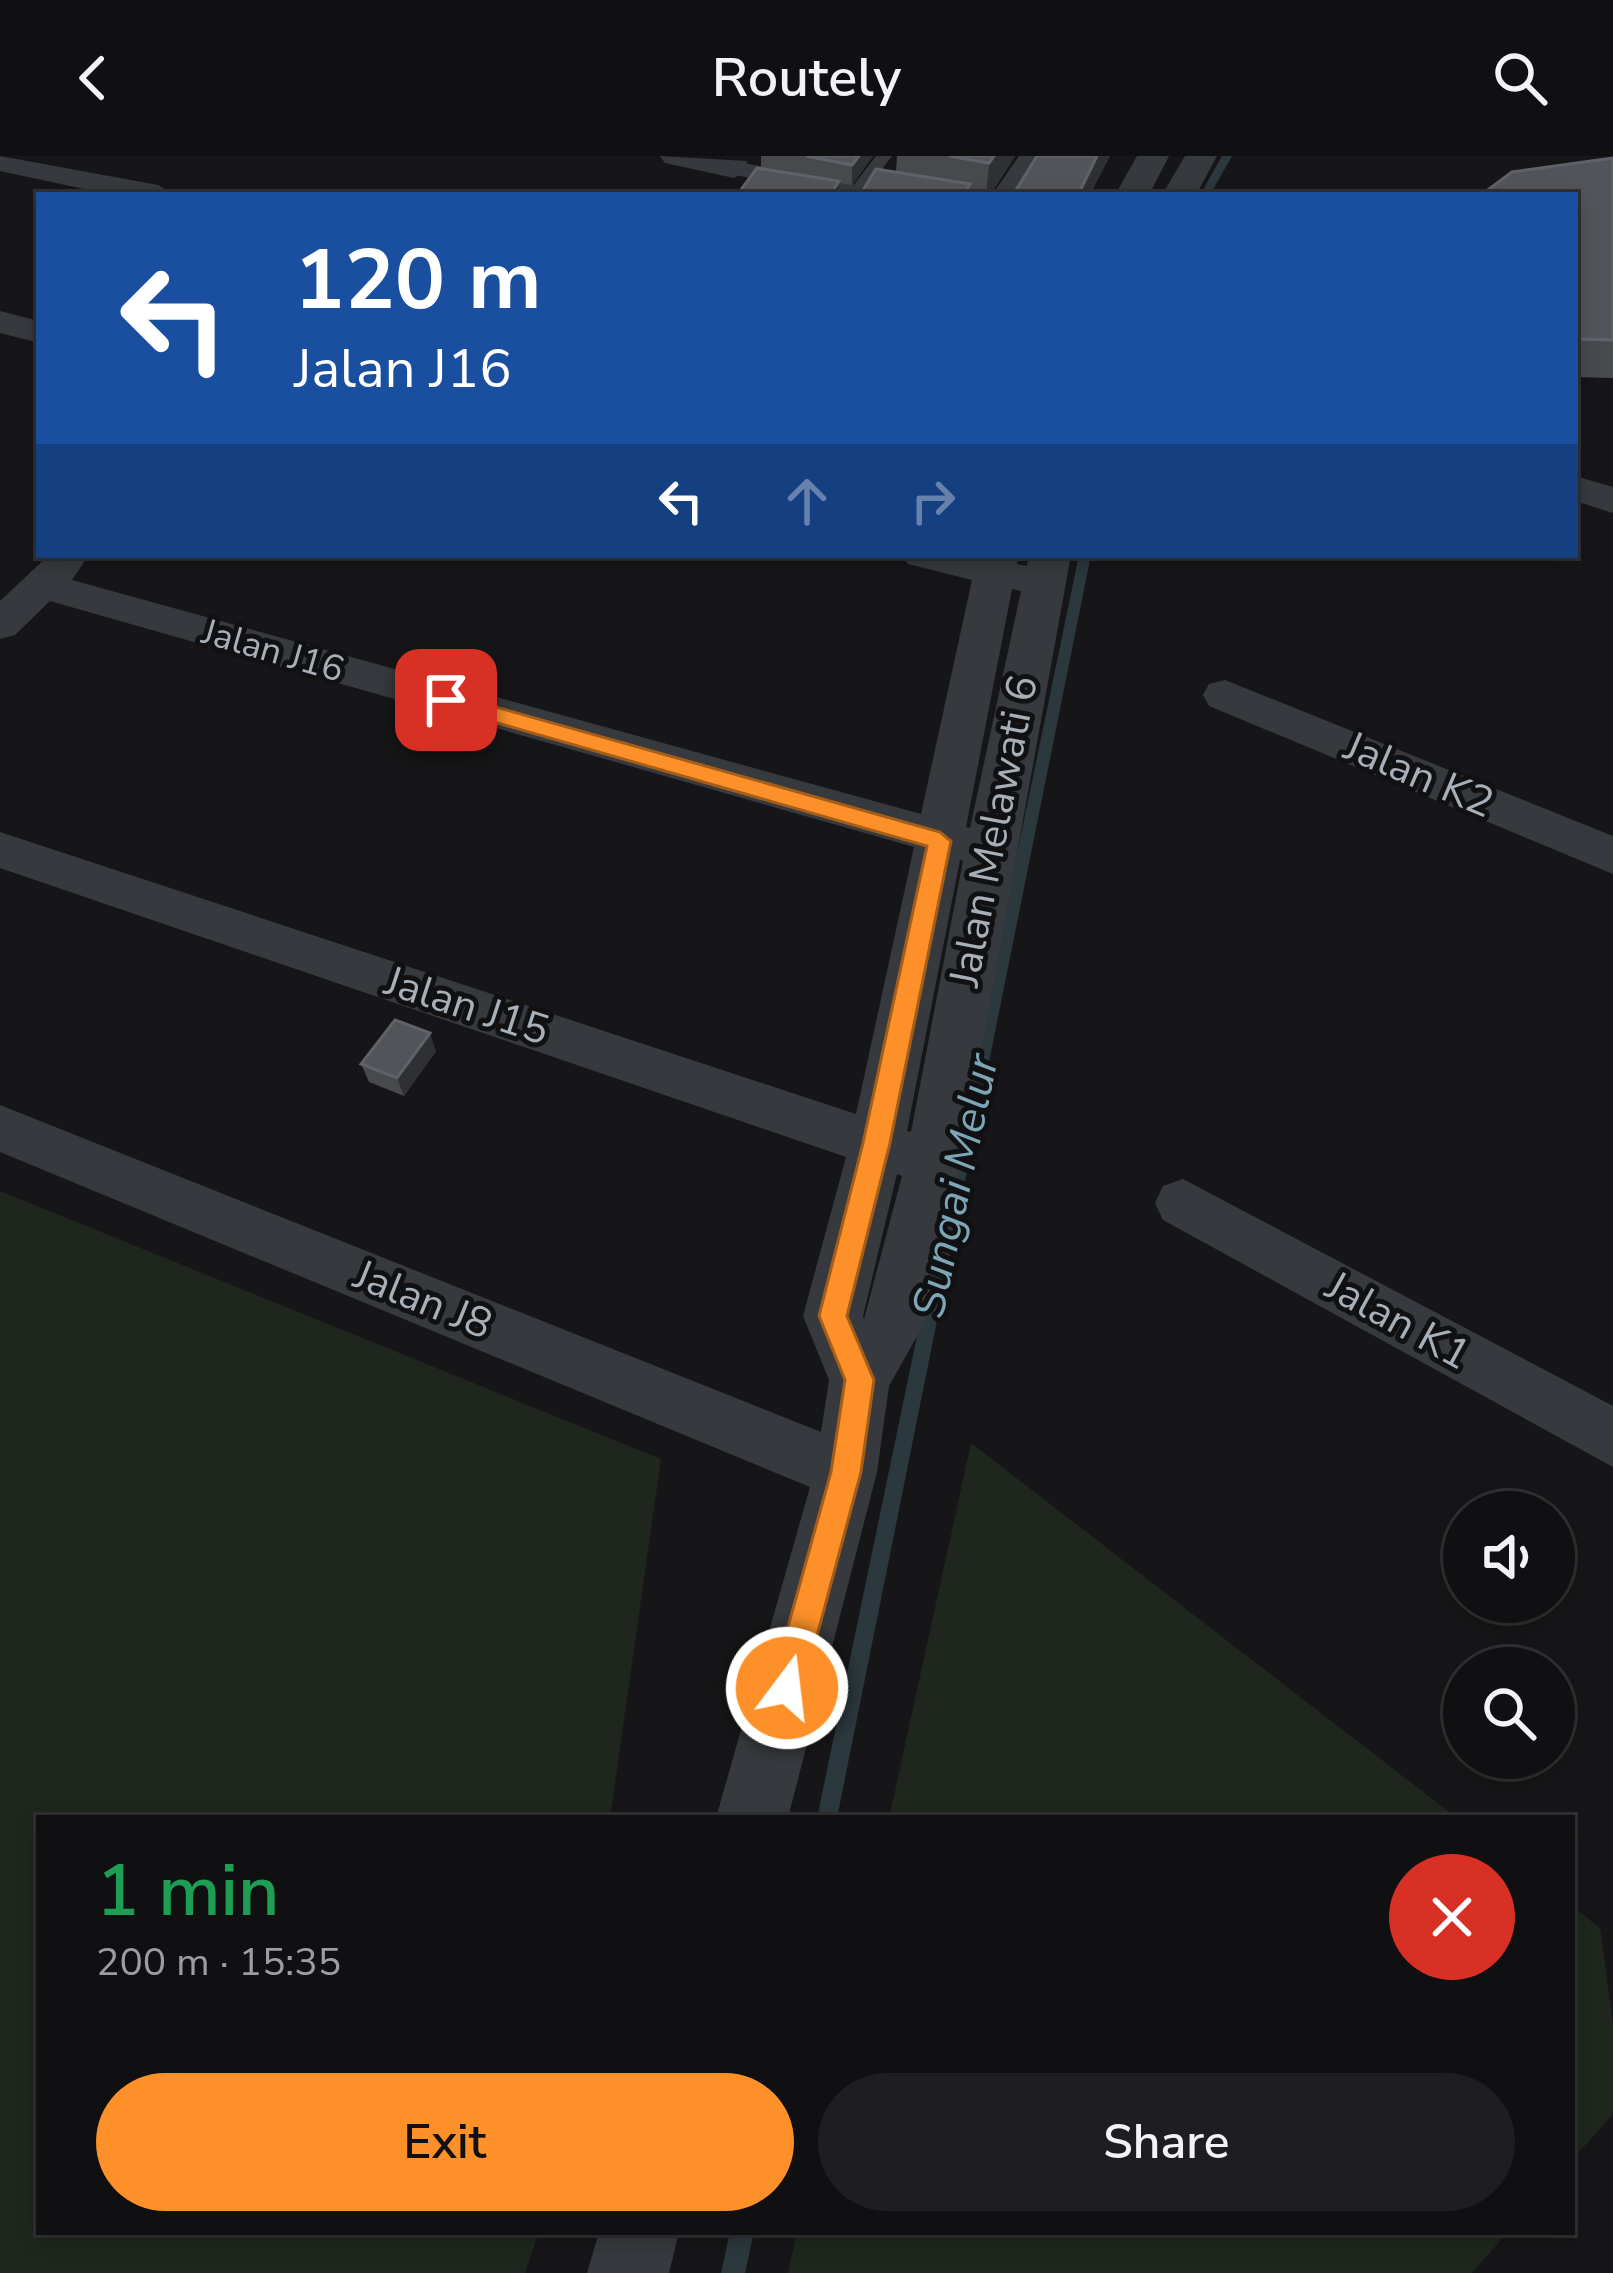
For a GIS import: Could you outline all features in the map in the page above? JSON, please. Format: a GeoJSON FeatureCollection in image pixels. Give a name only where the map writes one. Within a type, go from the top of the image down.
{"type":"FeatureCollection","features":[{"type":"Feature","properties":{"kind":"street"},"geometry":{"type":"LineString","coordinates":[[676,156],[739,162],[852,192]]}},
{"type":"Feature","properties":{"kind":"street"},"geometry":{"type":"LineString","coordinates":[[1011,192],[1035,156]]}},
{"type":"Feature","properties":{"kind":"street"},"geometry":{"type":"LineString","coordinates":[[1134,192],[1154,156]]}},
{"type":"Feature","properties":{"kind":"street"},"geometry":{"type":"LineString","coordinates":[[1181,192],[1201,156]]}},
{"type":"Feature","properties":{"kind":"street"},"geometry":{"type":"LineString","coordinates":[[0,160],[144,192]]}},
{"type":"Feature","properties":{"kind":"street"},"geometry":{"type":"LineString","coordinates":[[716,192],[739,162]]}},
{"type":"Feature","properties":{"kind":"street"},"geometry":{"type":"LineString","coordinates":[[1578,489],[1613,501]]}},
{"type":"Feature","properties":{"kind":"street"},"geometry":{"type":"LineString","coordinates":[[950,558],[1021,566]]}},
{"type":"Feature","properties":{"kind":"street","name":"Jalan Melawati 6"},"geometry":{"type":"LineString","coordinates":[[859,1380],[833,1316],[877,1143],[964,846],[1021,566]]}},
{"type":"Feature","properties":{"kind":"street"},"geometry":{"type":"LineString","coordinates":[[0,625],[58,570]]}},
{"type":"Feature","properties":{"kind":"street","name":"Jalan J16"},"geometry":{"type":"LineString","coordinates":[[58,570],[964,846]]}},
{"type":"Feature","properties":{"kind":"street","name":"Jalan K2"},"geometry":{"type":"LineString","coordinates":[[1226,695],[1613,856]]}},
{"type":"Feature","properties":{"kind":"street","name":"Jalan Melawati 6"},"geometry":{"type":"LineString","coordinates":[[753,1815],[846,1472],[859,1380],[895,1322],[933,1163],[964,846]]}},
{"type":"Feature","properties":{"kind":"street","name":"Jalan J15"},"geometry":{"type":"LineString","coordinates":[[0,850],[933,1163]]}},
{"type":"Feature","properties":{"kind":"street","name":"Jalan J8"},"geometry":{"type":"LineString","coordinates":[[0,1128],[846,1472]]}},
{"type":"Feature","properties":{"kind":"street","name":"Jalan K1"},"geometry":{"type":"LineString","coordinates":[[1183,1203],[1613,1438]]}},
{"type":"Feature","properties":{"kind":"street"},"geometry":{"type":"LineString","coordinates":[[628,2273],[638,2235]]}},
{"type":"Feature","properties":{"kind":"lane"},"geometry":{"type":"LineString","coordinates":[[861,192],[884,156]]}},
{"type":"Feature","properties":{"kind":"shaded area"},"geometry":{"type":"Polygon","coordinates":[[[0,1191],[661,1459],[610,1815],[36,1815],[36,2235],[538,2235],[525,2273],[0,2273],[0,1191]]]}},
{"type":"Feature","properties":{"kind":"shaded area"},"geometry":{"type":"Polygon","coordinates":[[[971,1443],[1453,1815],[890,1815],[971,1443]]]}},
{"type":"Feature","properties":{"kind":"shaded area"},"geometry":{"type":"Polygon","coordinates":[[[1575,1908],[1600,1928],[1613,2023],[1613,2114],[1575,2157],[1575,1908]]]}},
{"type":"Feature","properties":{"kind":"shaded area"},"geometry":{"type":"Polygon","coordinates":[[[796,2235],[1505,2235],[1472,2273],[788,2273],[796,2235]]]}},
{"type":"Feature","properties":{"kind":"building"},"geometry":{"type":"Polygon","coordinates":[[[806,156],[859,156],[852,165],[806,156]]]}},
{"type":"Feature","properties":{"kind":"building"},"geometry":{"type":"Polygon","coordinates":[[[949,156],[994,156],[989,163],[949,156]]]}},
{"type":"Feature","properties":{"kind":"building"},"geometry":{"type":"Polygon","coordinates":[[[1037,156],[1097,156],[1079,192],[1015,192],[1037,156]]]}},
{"type":"Feature","properties":{"kind":"building"},"geometry":{"type":"Polygon","coordinates":[[[1613,158],[1613,340],[1578,339],[1578,192],[1485,192],[1512,172],[1613,158]]]}},
{"type":"Feature","properties":{"kind":"building"},"geometry":{"type":"Polygon","coordinates":[[[757,168],[839,181],[832,192],[739,192],[757,168]]]}},
{"type":"Feature","properties":{"kind":"building"},"geometry":{"type":"Polygon","coordinates":[[[876,169],[970,184],[966,192],[862,192],[876,169]]]}},
{"type":"Feature","properties":{"kind":"building"},"geometry":{"type":"Polygon","coordinates":[[[395,1020],[430,1033],[397,1078],[361,1064],[395,1020]]]}},
{"type":"Feature","properties":{"kind":"waterway","name":"Sungai Melur"},"geometry":{"type":"LineString","coordinates":[[1207,192],[1227,156]]}},
{"type":"Feature","properties":{"kind":"waterway","name":"Sungai Melur"},"geometry":{"type":"LineString","coordinates":[[828,1815],[1084,558]]}},
{"type":"Feature","properties":{"kind":"waterway","name":"Sungai Melur"},"geometry":{"type":"LineString","coordinates":[[733,2273],[741,2235]]}},
{"type":"Feature","properties":{"kind":"route"},"geometry":{"type":"LineString","coordinates":[[446,700],[940,841],[877,1143],[833,1316],[859,1380],[846,1472],[787,1688]]}}]}
